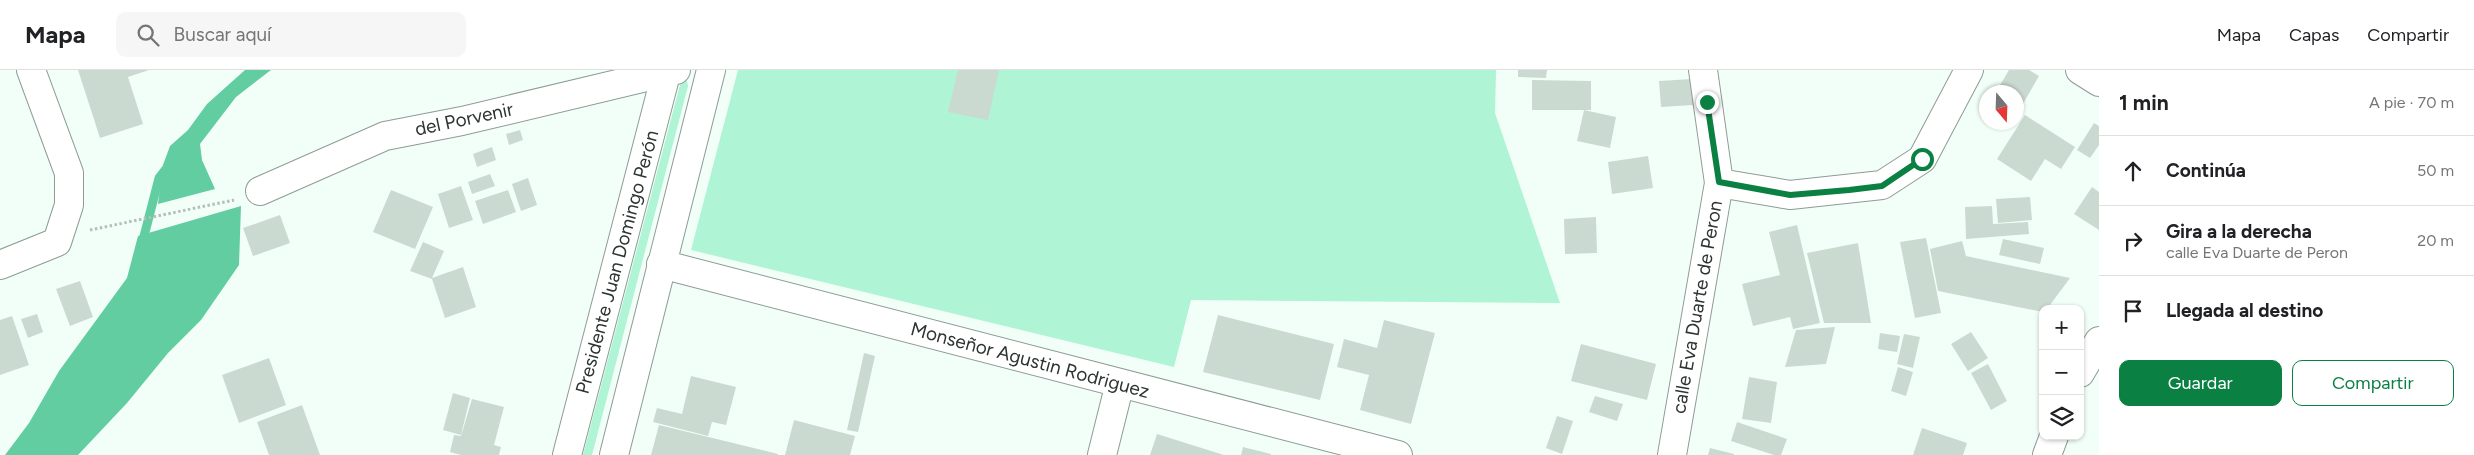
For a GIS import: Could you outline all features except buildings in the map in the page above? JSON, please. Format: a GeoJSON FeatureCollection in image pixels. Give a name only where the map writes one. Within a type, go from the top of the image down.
{"type":"FeatureCollection","features":[{"type":"Feature","properties":{"kind":"street"},"geometry":{"type":"LineString","coordinates":[[0,265],[57,242],[69,205],[69,173],[31,70]]}},
{"type":"Feature","properties":{"kind":"street"},"geometry":{"type":"LineString","coordinates":[[614,455],[711,70]]}},
{"type":"Feature","properties":{"kind":"street","name":"calle Eva Duarte de Peron"},"geometry":{"type":"LineString","coordinates":[[1672,455],[1719,182],[1703,70]]}},
{"type":"Feature","properties":{"kind":"street"},"geometry":{"type":"LineString","coordinates":[[1719,182],[1790,195],[1882,186],[1922,159],[1970,70]]}},
{"type":"Feature","properties":{"kind":"street"},"geometry":{"type":"LineString","coordinates":[[2080,70],[2099,82]]}},
{"type":"Feature","properties":{"kind":"street","name":"del Porvenir"},"geometry":{"type":"LineString","coordinates":[[260,191],[385,136],[462,121],[670,71]]}},
{"type":"Feature","properties":{"kind":"street","name":"Presidente Juan Domingo Perón"},"geometry":{"type":"LineString","coordinates":[[567,455],[670,71]]}},
{"type":"Feature","properties":{"kind":"street","name":"Monseñor Agustin Rodriguez"},"geometry":{"type":"LineString","coordinates":[[661,264],[1398,455]]}},
{"type":"Feature","properties":{"kind":"street"},"geometry":{"type":"LineString","coordinates":[[2084,366],[2099,341]]}},
{"type":"Feature","properties":{"kind":"street"},"geometry":{"type":"LineString","coordinates":[[1102,455],[1120,383]]}},
{"type":"Feature","properties":{"kind":"street"},"geometry":{"type":"LineString","coordinates":[[2047,455],[2053,440]]}},
{"type":"Feature","properties":{"kind":"path"},"geometry":{"type":"LineString","coordinates":[[93,229],[227,202]]}},
{"type":"Feature","properties":{"kind":"shaded area"},"geometry":{"type":"Polygon","coordinates":[[[245,70],[271,70],[236,97],[200,144],[202,160],[215,189],[158,204],[163,165],[170,146],[188,130],[207,104],[245,70]]]}},
{"type":"Feature","properties":{"kind":"shaded area"},"geometry":{"type":"Polygon","coordinates":[[[738,70],[1496,70],[1495,113],[1560,303],[1191,300],[1174,367],[691,250],[738,70]]]}},
{"type":"Feature","properties":{"kind":"shaded area"},"geometry":{"type":"Polygon","coordinates":[[[681,81],[687,81],[688,86],[592,455],[583,455],[681,81]]]}},
{"type":"Feature","properties":{"kind":"shaded area"},"geometry":{"type":"Polygon","coordinates":[[[241,206],[239,265],[201,320],[168,353],[127,403],[78,455],[5,455],[29,423],[59,371],[127,278],[138,236],[241,206]]]}},
{"type":"Feature","properties":{"kind":"waterway"},"geometry":{"type":"LineString","coordinates":[[142,244],[159,178],[169,165]]}},
{"type":"Feature","properties":{"kind":"route"},"geometry":{"type":"LineString","coordinates":[[1707,102],[1719,182],[1790,195],[1849,190],[1882,186],[1922,159]]}}]}
